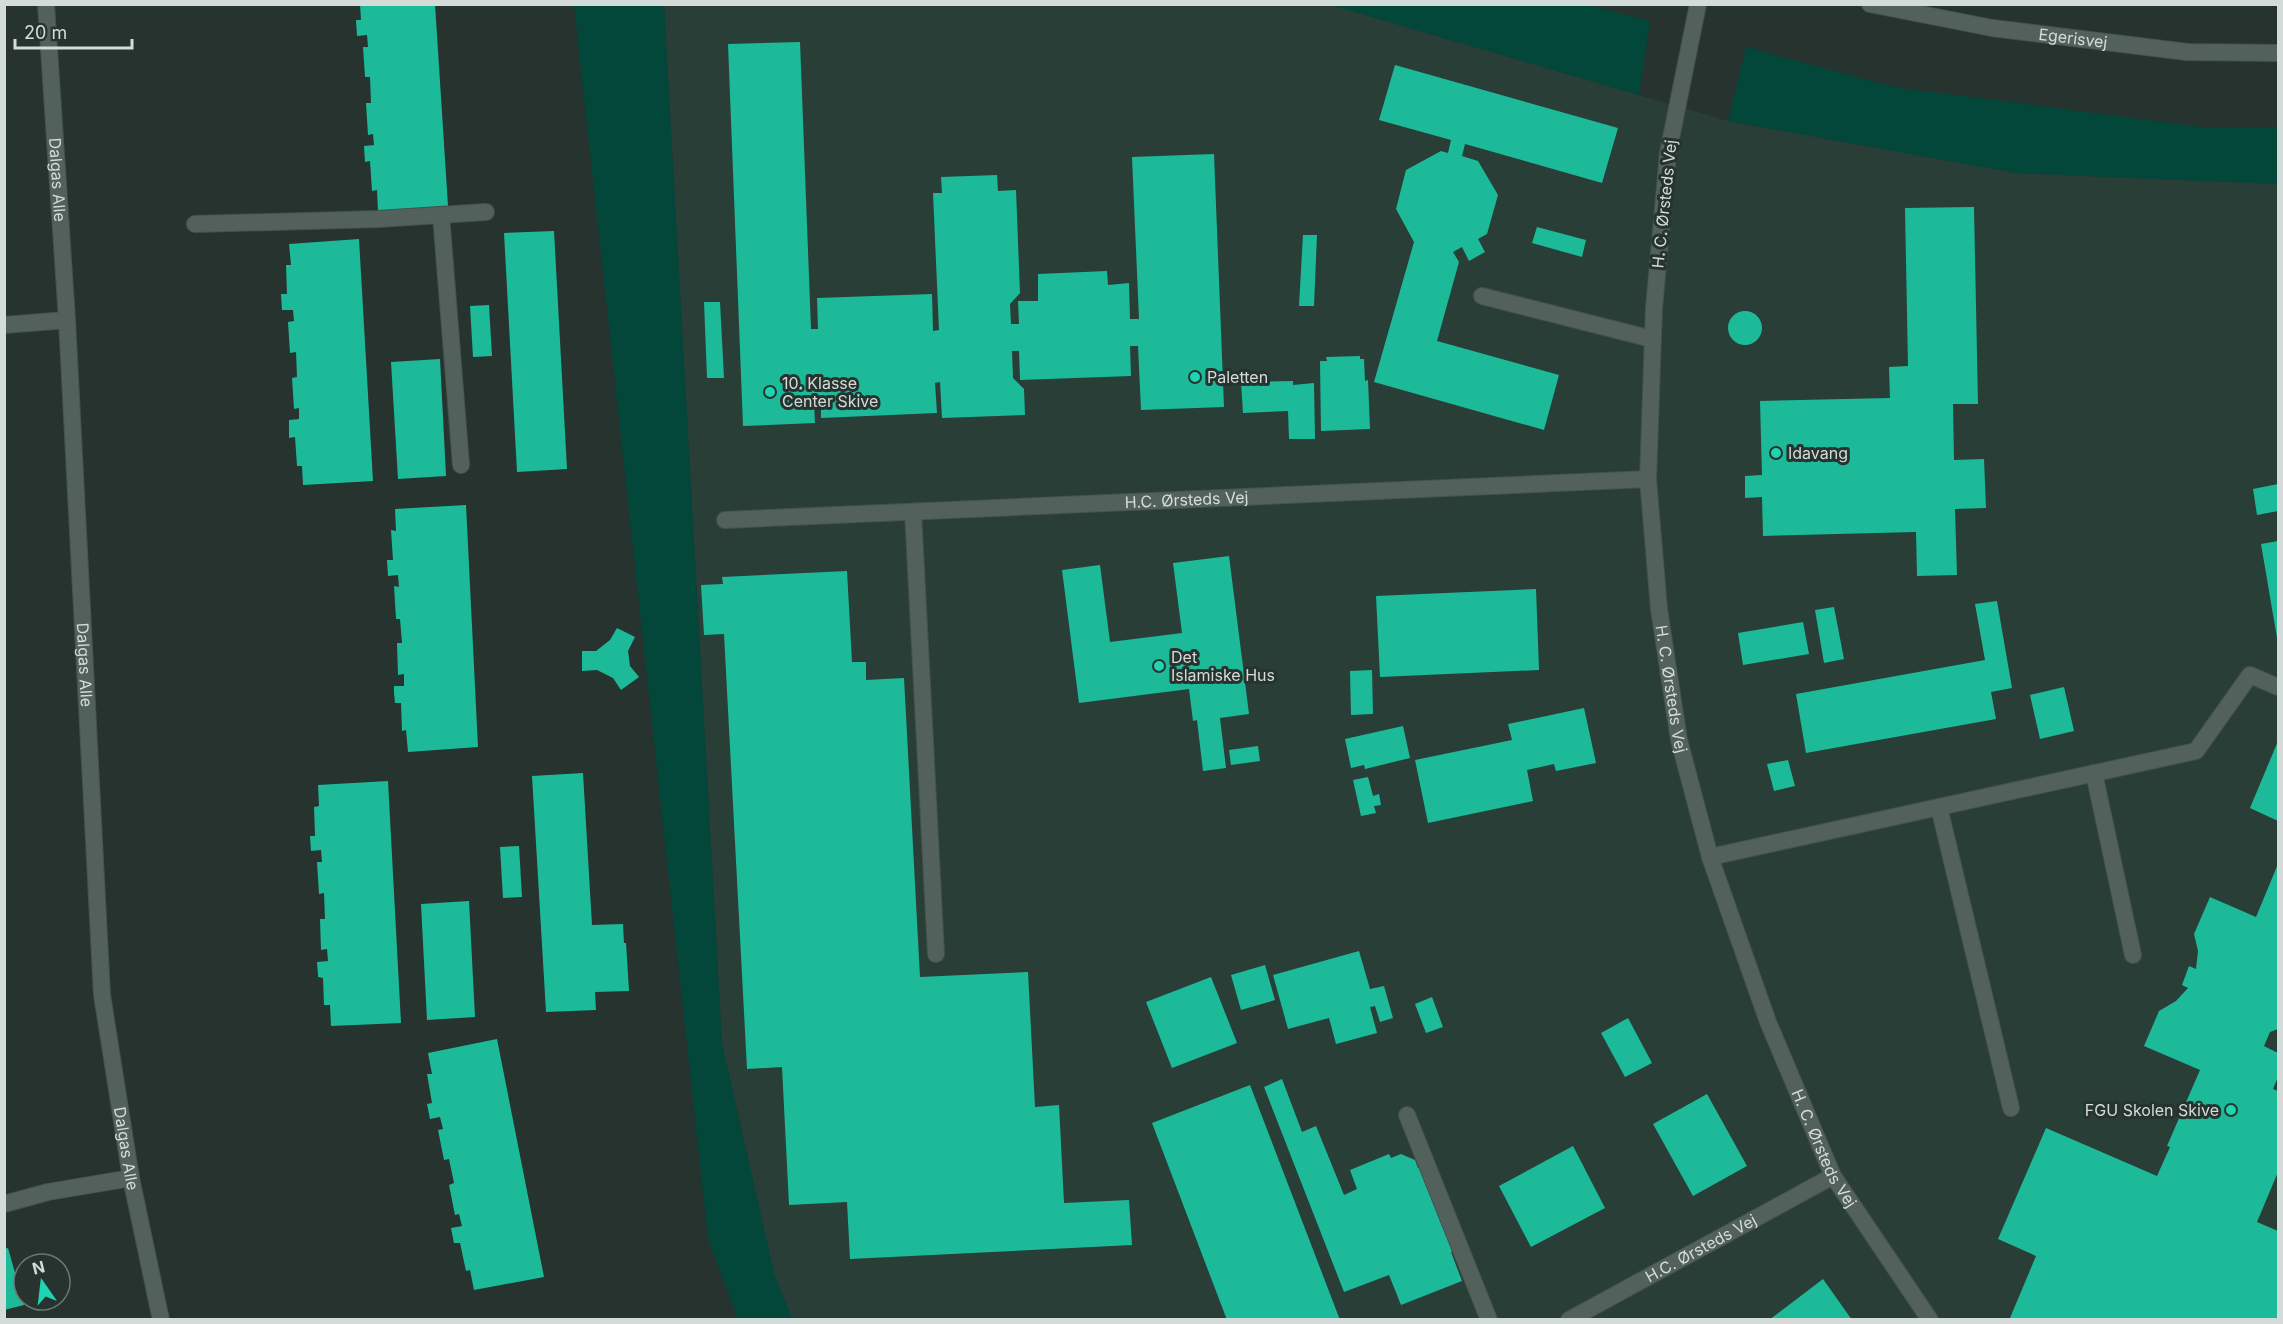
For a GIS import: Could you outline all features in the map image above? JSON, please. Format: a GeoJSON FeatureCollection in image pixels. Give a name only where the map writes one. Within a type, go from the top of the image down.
{"type":"FeatureCollection","features":[{"type":"Feature","properties":{"kind":"street","name":"Dalgas Alle"},"geometry":{"type":"LineString","coordinates":[[46,4],[67,320],[102,995],[131,1178],[161,1320]]}},
{"type":"Feature","properties":{"kind":"street","name":"H. C. Ørsteds Vej"},"geometry":{"type":"LineString","coordinates":[[1698,4],[1668,153],[1652,339],[1648,479],[1659,609],[1679,740],[1710,858],[1768,1022],[1833,1176],[1930,1320]]}},
{"type":"Feature","properties":{"kind":"street","name":"Egerisvej"},"geometry":{"type":"LineString","coordinates":[[1869,4],[1992,28],[2187,52],[2278,53]]}},
{"type":"Feature","properties":{"kind":"street"},"geometry":{"type":"LineString","coordinates":[[195,224],[378,219],[486,212]]}},
{"type":"Feature","properties":{"kind":"street"},"geometry":{"type":"LineString","coordinates":[[441,215],[461,465]]}},
{"type":"Feature","properties":{"kind":"street"},"geometry":{"type":"LineString","coordinates":[[1482,296],[1652,339]]}},
{"type":"Feature","properties":{"kind":"street"},"geometry":{"type":"LineString","coordinates":[[4,326],[67,320]]}},
{"type":"Feature","properties":{"kind":"street","name":"H.C. Ørsteds Vej"},"geometry":{"type":"LineString","coordinates":[[725,520],[1648,479]]}},
{"type":"Feature","properties":{"kind":"street"},"geometry":{"type":"LineString","coordinates":[[913,512],[936,954]]}},
{"type":"Feature","properties":{"kind":"street"},"geometry":{"type":"LineString","coordinates":[[1710,858],[2196,750],[2250,675],[2278,687]]}},
{"type":"Feature","properties":{"kind":"street"},"geometry":{"type":"LineString","coordinates":[[2094,773],[2133,955]]}},
{"type":"Feature","properties":{"kind":"street"},"geometry":{"type":"LineString","coordinates":[[1940,807],[2011,1108]]}},
{"type":"Feature","properties":{"kind":"street"},"geometry":{"type":"LineString","coordinates":[[1407,1115],[1489,1320]]}},
{"type":"Feature","properties":{"kind":"street","name":"H.C. Ørsteds Vej"},"geometry":{"type":"LineString","coordinates":[[1569,1320],[1833,1176]]}},
{"type":"Feature","properties":{"kind":"street"},"geometry":{"type":"LineString","coordinates":[[4,1204],[48,1192],[131,1178]]}},
{"type":"Feature","properties":{"kind":"shaded area"},"geometry":{"type":"Polygon","coordinates":[[[664,5],[1331,5],[1728,121],[2016,173],[2278,184],[2278,1319],[792,1319],[774,1274],[722,1044],[664,5]]]}},
{"type":"Feature","properties":{"kind":"green space"},"geometry":{"type":"Polygon","coordinates":[[[574,5],[664,5],[722,1044],[774,1273],[792,1319],[738,1319],[708,1239],[574,5]]]}},
{"type":"Feature","properties":{"kind":"green space"},"geometry":{"type":"Polygon","coordinates":[[[1331,5],[1588,5],[1650,21],[1639,95],[1331,5]]]}},
{"type":"Feature","properties":{"kind":"green space"},"geometry":{"type":"Polygon","coordinates":[[[1746,47],[1894,87],[2209,128],[2278,127],[2278,184],[2016,173],[1728,121],[1746,47]]]}},
{"type":"Feature","properties":{"kind":"building"},"geometry":{"type":"Polygon","coordinates":[[[360,4],[435,4],[448,206],[378,211],[377,190],[372,191],[370,161],[365,162],[364,146],[374,145],[373,134],[368,135],[366,103],[371,103],[370,77],[365,77],[363,47],[368,47],[367,35],[357,36],[356,20],[361,20],[360,4]]]}},
{"type":"Feature","properties":{"kind":"building"},"geometry":{"type":"Polygon","coordinates":[[[800,42],[811,329],[818,329],[817,298],[932,294],[933,331],[939,330],[933,193],[942,193],[941,177],[997,175],[998,191],[1016,190],[1020,293],[1010,304],[1011,324],[1019,324],[1018,301],[1038,301],[1038,274],[1107,271],[1108,285],[1129,283],[1130,319],[1139,319],[1132,157],[1214,154],[1224,407],[1141,410],[1138,346],[1130,346],[1131,376],[1020,380],[1019,351],[1012,351],[1013,378],[1024,389],[1025,415],[942,418],[940,382],[935,383],[937,413],[821,418],[821,403],[814,404],[815,423],[743,426],[728,44],[800,42]]]}},
{"type":"Feature","properties":{"kind":"building"},"geometry":{"type":"Polygon","coordinates":[[[1395,65],[1618,128],[1602,183],[1465,144],[1462,156],[1478,161],[1498,195],[1487,234],[1478,239],[1485,252],[1469,261],[1462,247],[1453,252],[1459,262],[1437,341],[1559,375],[1544,430],[1374,382],[1414,242],[1396,209],[1406,170],[1441,151],[1448,153],[1451,140],[1379,120],[1395,65]]]}},
{"type":"Feature","properties":{"kind":"building"},"geometry":{"type":"Polygon","coordinates":[[[1974,207],[1978,404],[1953,404],[1954,460],[1984,459],[1986,508],[1955,509],[1957,575],[1917,576],[1916,532],[1763,536],[1762,497],[1745,498],[1745,476],[1762,475],[1760,401],[1890,398],[1889,367],[1908,366],[1905,208],[1974,207]]]}},
{"type":"Feature","properties":{"kind":"building"},"geometry":{"type":"Polygon","coordinates":[[[1537,227],[1586,240],[1582,257],[1532,243],[1537,227]]]}},
{"type":"Feature","properties":{"kind":"building"},"geometry":{"type":"Polygon","coordinates":[[[554,231],[567,469],[517,472],[504,233],[554,231]]]}},
{"type":"Feature","properties":{"kind":"building"},"geometry":{"type":"Polygon","coordinates":[[[1303,235],[1317,235],[1314,306],[1299,306],[1303,235]]]}},
{"type":"Feature","properties":{"kind":"building"},"geometry":{"type":"Polygon","coordinates":[[[359,239],[373,481],[303,485],[302,466],[297,466],[295,437],[289,438],[289,420],[299,419],[299,408],[294,409],[292,378],[297,377],[296,352],[290,353],[288,322],[294,321],[293,310],[282,310],[281,294],[287,294],[286,265],[291,265],[289,244],[359,239]]]}},
{"type":"Feature","properties":{"kind":"building"},"geometry":{"type":"Polygon","coordinates":[[[704,302],[720,302],[724,378],[707,378],[704,302]]]}},
{"type":"Feature","properties":{"kind":"building"},"geometry":{"type":"Polygon","coordinates":[[[489,305],[492,356],[473,357],[470,306],[489,305]]]}},
{"type":"Feature","properties":{"kind":"building"},"geometry":{"type":"Polygon","coordinates":[[[1745,311],[1757,316],[1762,328],[1757,340],[1745,345],[1733,340],[1728,328],[1733,316],[1745,311]]]}},
{"type":"Feature","properties":{"kind":"building"},"geometry":{"type":"Polygon","coordinates":[[[1360,356],[1360,359],[1364,359],[1365,381],[1368,380],[1370,429],[1321,431],[1320,361],[1327,361],[1326,357],[1360,356]]]}},
{"type":"Feature","properties":{"kind":"building"},"geometry":{"type":"Polygon","coordinates":[[[440,359],[446,476],[398,479],[391,362],[440,359]]]}},
{"type":"Feature","properties":{"kind":"building"},"geometry":{"type":"Polygon","coordinates":[[[1293,381],[1293,385],[1314,383],[1315,439],[1289,439],[1288,411],[1243,413],[1241,382],[1293,381]]]}},
{"type":"Feature","properties":{"kind":"building"},"geometry":{"type":"Polygon","coordinates":[[[2278,484],[2278,511],[2257,515],[2253,489],[2278,484]]]}},
{"type":"Feature","properties":{"kind":"building"},"geometry":{"type":"Polygon","coordinates":[[[466,505],[478,747],[408,752],[406,730],[402,731],[401,703],[395,703],[394,693],[394,686],[404,686],[404,674],[398,675],[397,643],[402,643],[400,619],[396,619],[394,586],[399,587],[398,575],[388,576],[387,560],[393,560],[391,530],[396,531],[395,509],[466,505]]]}},
{"type":"Feature","properties":{"kind":"building"},"geometry":{"type":"Polygon","coordinates":[[[2278,541],[2278,637],[2277,638],[2261,544],[2278,541]]]}},
{"type":"Feature","properties":{"kind":"building","name":"Det Islamiske Hus"},"geometry":{"type":"Polygon","coordinates":[[[1229,556],[1249,714],[1220,718],[1226,768],[1203,771],[1197,720],[1193,721],[1189,689],[1079,703],[1062,570],[1100,565],[1110,642],[1182,633],[1173,563],[1229,556]]]}},
{"type":"Feature","properties":{"kind":"building"},"geometry":{"type":"Polygon","coordinates":[[[847,571],[852,662],[866,662],[866,680],[904,678],[920,977],[1028,972],[1035,1107],[1059,1105],[1064,1203],[1129,1200],[1132,1245],[850,1259],[847,1202],[789,1205],[782,1067],[747,1069],[724,634],[704,635],[701,585],[723,584],[722,577],[847,571]]]}},
{"type":"Feature","properties":{"kind":"building"},"geometry":{"type":"Polygon","coordinates":[[[1536,589],[1539,670],[1380,677],[1376,596],[1536,589]]]}},
{"type":"Feature","properties":{"kind":"building"},"geometry":{"type":"Polygon","coordinates":[[[1997,601],[2012,688],[1991,692],[1996,719],[1806,753],[1796,694],[1985,660],[1975,604],[1997,601]]]}},
{"type":"Feature","properties":{"kind":"building"},"geometry":{"type":"Polygon","coordinates":[[[1834,607],[1844,659],[1824,663],[1815,610],[1834,607]]]}},
{"type":"Feature","properties":{"kind":"building"},"geometry":{"type":"Polygon","coordinates":[[[1803,622],[1809,654],[1743,665],[1738,633],[1803,622]]]}},
{"type":"Feature","properties":{"kind":"building"},"geometry":{"type":"Polygon","coordinates":[[[617,628],[635,637],[628,651],[630,666],[639,677],[621,690],[613,678],[597,670],[582,671],[582,651],[596,651],[610,640],[617,628]]]}},
{"type":"Feature","properties":{"kind":"building"},"geometry":{"type":"Polygon","coordinates":[[[1372,670],[1373,714],[1351,715],[1350,671],[1372,670]]]}},
{"type":"Feature","properties":{"kind":"building"},"geometry":{"type":"Polygon","coordinates":[[[2064,687],[2074,731],[2040,739],[2030,695],[2064,687]]]}},
{"type":"Feature","properties":{"kind":"building"},"geometry":{"type":"Polygon","coordinates":[[[1584,708],[1596,763],[1556,771],[1554,764],[1527,770],[1533,801],[1428,823],[1415,760],[1512,740],[1508,724],[1584,708]]]}},
{"type":"Feature","properties":{"kind":"building"},"geometry":{"type":"Polygon","coordinates":[[[1403,726],[1410,758],[1365,769],[1364,765],[1351,768],[1345,739],[1403,726]]]}},
{"type":"Feature","properties":{"kind":"building"},"geometry":{"type":"Polygon","coordinates":[[[2278,741],[2278,821],[2250,808],[2278,741]]]}},
{"type":"Feature","properties":{"kind":"building"},"geometry":{"type":"Polygon","coordinates":[[[1258,746],[1260,761],[1231,765],[1229,750],[1258,746]]]}},
{"type":"Feature","properties":{"kind":"building"},"geometry":{"type":"Polygon","coordinates":[[[1788,760],[1795,786],[1774,791],[1767,764],[1788,760]]]}},
{"type":"Feature","properties":{"kind":"building"},"geometry":{"type":"Polygon","coordinates":[[[583,773],[592,925],[623,924],[629,991],[595,992],[596,1010],[546,1012],[532,776],[583,773]]]}},
{"type":"Feature","properties":{"kind":"building"},"geometry":{"type":"Polygon","coordinates":[[[1368,777],[1373,796],[1379,794],[1381,805],[1374,806],[1376,813],[1361,816],[1353,780],[1368,777]]]}},
{"type":"Feature","properties":{"kind":"building"},"geometry":{"type":"Polygon","coordinates":[[[388,781],[401,1023],[331,1026],[330,1005],[324,1005],[323,978],[318,977],[317,962],[328,961],[327,949],[321,950],[320,919],[325,919],[324,893],[319,894],[317,862],[322,862],[321,850],[311,851],[310,836],[315,836],[314,807],[319,806],[318,785],[388,781]]]}},
{"type":"Feature","properties":{"kind":"building"},"geometry":{"type":"Polygon","coordinates":[[[519,846],[522,897],[503,898],[500,847],[519,846]]]}},
{"type":"Feature","properties":{"kind":"building","name":"FGU Skolen Skive"},"geometry":{"type":"Polygon","coordinates":[[[2278,864],[2278,1029],[2270,1032],[2264,1046],[2278,1053],[2278,1077],[2273,1089],[2278,1091],[2278,1172],[2257,1222],[2278,1231],[2278,1320],[2013,1320],[2010,1318],[2036,1256],[1998,1239],[2046,1128],[2157,1176],[2170,1147],[2167,1146],[2200,1070],[2144,1046],[2159,1011],[2176,1001],[2188,988],[2182,985],[2189,966],[2196,969],[2198,951],[2194,934],[2210,897],[2256,917],[2278,864]]]}},
{"type":"Feature","properties":{"kind":"building"},"geometry":{"type":"Polygon","coordinates":[[[469,901],[475,1017],[427,1020],[421,904],[469,901]]]}},
{"type":"Feature","properties":{"kind":"building"},"geometry":{"type":"Polygon","coordinates":[[[1359,951],[1370,989],[1384,986],[1393,1018],[1380,1022],[1375,1006],[1370,1007],[1377,1033],[1336,1044],[1329,1018],[1288,1029],[1273,975],[1359,951]]]}},
{"type":"Feature","properties":{"kind":"building"},"geometry":{"type":"Polygon","coordinates":[[[1265,965],[1275,1000],[1241,1010],[1231,975],[1265,965]]]}},
{"type":"Feature","properties":{"kind":"building"},"geometry":{"type":"Polygon","coordinates":[[[1211,977],[1237,1043],[1172,1068],[1146,1002],[1211,977]]]}},
{"type":"Feature","properties":{"kind":"building"},"geometry":{"type":"Polygon","coordinates":[[[1432,997],[1443,1027],[1426,1033],[1415,1004],[1432,997]]]}},
{"type":"Feature","properties":{"kind":"building"},"geometry":{"type":"Polygon","coordinates":[[[1628,1018],[1652,1063],[1625,1077],[1601,1033],[1628,1018]]]}},
{"type":"Feature","properties":{"kind":"building"},"geometry":{"type":"Polygon","coordinates":[[[497,1039],[544,1277],[474,1290],[470,1270],[466,1271],[460,1243],[454,1243],[451,1228],[462,1226],[459,1214],[455,1215],[449,1185],[454,1183],[449,1159],[444,1160],[438,1130],[443,1129],[440,1117],[430,1119],[427,1104],[432,1103],[427,1074],[432,1074],[428,1053],[497,1039]]]}},
{"type":"Feature","properties":{"kind":"building"},"geometry":{"type":"Polygon","coordinates":[[[1282,1079],[1302,1132],[1316,1126],[1344,1195],[1357,1189],[1350,1170],[1389,1154],[1391,1158],[1401,1154],[1415,1160],[1418,1168],[1423,1166],[1455,1250],[1451,1252],[1462,1281],[1401,1305],[1389,1275],[1344,1292],[1264,1087],[1282,1079]]]}},
{"type":"Feature","properties":{"kind":"building"},"geometry":{"type":"Polygon","coordinates":[[[1250,1085],[1340,1320],[1227,1320],[1152,1123],[1250,1085]]]}},
{"type":"Feature","properties":{"kind":"building"},"geometry":{"type":"Polygon","coordinates":[[[1707,1094],[1747,1166],[1693,1196],[1653,1124],[1707,1094]]]}},
{"type":"Feature","properties":{"kind":"building"},"geometry":{"type":"Polygon","coordinates":[[[1573,1146],[1605,1208],[1531,1247],[1499,1186],[1573,1146]]]}},
{"type":"Feature","properties":{"kind":"building"},"geometry":{"type":"Polygon","coordinates":[[[8,1248],[12,1262],[12,1308],[4,1310],[4,1249],[8,1248]]]}},
{"type":"Feature","properties":{"kind":"building"},"geometry":{"type":"Polygon","coordinates":[[[1823,1279],[1852,1320],[1769,1320],[1823,1279]]]}},
{"type":"Feature","properties":{"kind":"place","name":"Paletten"},"geometry":{"type":"Point","coordinates":[1195,377]}},
{"type":"Feature","properties":{"kind":"place","name":"10. Klasse Center Skive"},"geometry":{"type":"Point","coordinates":[770,392]}},
{"type":"Feature","properties":{"kind":"place","name":"Idavang"},"geometry":{"type":"Point","coordinates":[1776,453]}},
{"type":"Feature","properties":{"kind":"place","name":"Det Islamiske Hus"},"geometry":{"type":"Point","coordinates":[1159,666]}},
{"type":"Feature","properties":{"kind":"place","name":"FGU Skolen Skive"},"geometry":{"type":"Point","coordinates":[2231,1110]}}]}
